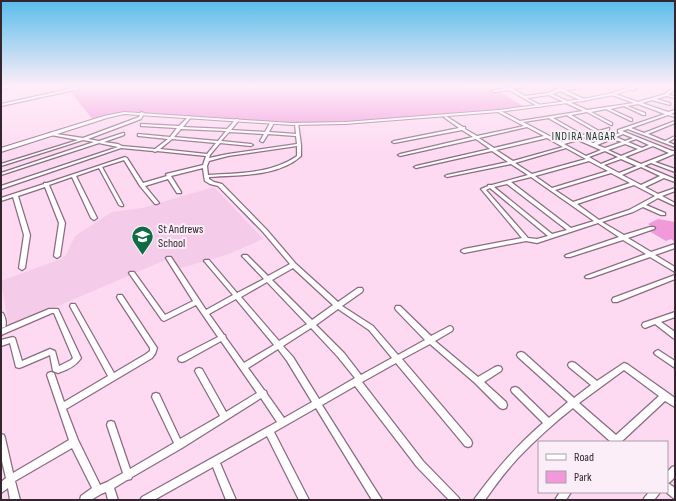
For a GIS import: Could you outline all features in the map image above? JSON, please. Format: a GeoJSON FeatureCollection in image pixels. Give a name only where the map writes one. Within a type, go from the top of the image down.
{"type":"FeatureCollection","features":[{"type":"Feature","properties":{"kind":"main road"},"geometry":{"type":"LineString","coordinates":[[1,150],[113,115],[142,113],[297,124],[352,123],[446,117],[512,109]]}},
{"type":"Feature","properties":{"kind":"street"},"geometry":{"type":"LineString","coordinates":[[584,109],[611,124]]}},
{"type":"Feature","properties":{"kind":"street"},"geometry":{"type":"LineString","coordinates":[[519,122],[605,109]]}},
{"type":"Feature","properties":{"kind":"street"},"geometry":{"type":"LineString","coordinates":[[608,109],[631,120]]}},
{"type":"Feature","properties":{"kind":"street"},"geometry":{"type":"LineString","coordinates":[[633,109],[644,114]]}},
{"type":"Feature","properties":{"kind":"street"},"geometry":{"type":"LineString","coordinates":[[654,109],[675,116]]}},
{"type":"Feature","properties":{"kind":"street"},"geometry":{"type":"LineString","coordinates":[[499,111],[675,205]]}},
{"type":"Feature","properties":{"kind":"street"},"geometry":{"type":"LineString","coordinates":[[674,153],[619,131],[675,111]]}},
{"type":"Feature","properties":{"kind":"street"},"geometry":{"type":"LineString","coordinates":[[1,165],[80,140],[133,121],[140,118],[142,113]]}},
{"type":"Feature","properties":{"kind":"street"},"geometry":{"type":"LineString","coordinates":[[569,115],[600,132]]}},
{"type":"Feature","properties":{"kind":"street"},"geometry":{"type":"LineString","coordinates":[[155,151],[170,139],[189,117]]}},
{"type":"Feature","properties":{"kind":"street"},"geometry":{"type":"LineString","coordinates":[[446,117],[479,138],[599,222],[675,270]]}},
{"type":"Feature","properties":{"kind":"street"},"geometry":{"type":"LineString","coordinates":[[550,118],[593,144],[675,181]]}},
{"type":"Feature","properties":{"kind":"street"},"geometry":{"type":"LineString","coordinates":[[237,120],[208,155],[205,166],[207,180],[220,185],[265,231],[294,265],[338,306],[371,328],[468,443]]}},
{"type":"Feature","properties":{"kind":"street"},"geometry":{"type":"LineString","coordinates":[[645,134],[675,122]]}},
{"type":"Feature","properties":{"kind":"street"},"geometry":{"type":"LineString","coordinates":[[262,141],[272,123]]}},
{"type":"Feature","properties":{"kind":"street"},"geometry":{"type":"LineString","coordinates":[[206,176],[255,172],[283,165],[299,156],[297,124]]}},
{"type":"Feature","properties":{"kind":"street"},"geometry":{"type":"LineString","coordinates":[[142,125],[298,135]]}},
{"type":"Feature","properties":{"kind":"street"},"geometry":{"type":"LineString","coordinates":[[400,155],[528,126]]}},
{"type":"Feature","properties":{"kind":"street"},"geometry":{"type":"LineString","coordinates":[[394,142],[464,128]]}},
{"type":"Feature","properties":{"kind":"street"},"geometry":{"type":"LineString","coordinates":[[628,128],[675,146]]}},
{"type":"Feature","properties":{"kind":"street"},"geometry":{"type":"LineString","coordinates":[[560,144],[608,129]]}},
{"type":"Feature","properties":{"kind":"street"},"geometry":{"type":"LineString","coordinates":[[593,144],[623,133]]}},
{"type":"Feature","properties":{"kind":"street"},"geometry":{"type":"LineString","coordinates":[[51,134],[80,140],[118,145],[121,147],[208,155]]}},
{"type":"Feature","properties":{"kind":"street"},"geometry":{"type":"LineString","coordinates":[[1,174],[101,143],[123,134]]}},
{"type":"Feature","properties":{"kind":"street"},"geometry":{"type":"LineString","coordinates":[[139,135],[170,139],[251,145]]}},
{"type":"Feature","properties":{"kind":"street"},"geometry":{"type":"LineString","coordinates":[[416,167],[546,137]]}},
{"type":"Feature","properties":{"kind":"street"},"geometry":{"type":"LineString","coordinates":[[612,137],[642,149]]}},
{"type":"Feature","properties":{"kind":"street"},"geometry":{"type":"LineString","coordinates":[[666,142],[675,137]]}},
{"type":"Feature","properties":{"kind":"street"},"geometry":{"type":"LineString","coordinates":[[526,239],[482,189],[532,176],[588,158],[636,138]]}},
{"type":"Feature","properties":{"kind":"street"},"geometry":{"type":"LineString","coordinates":[[206,160],[228,155],[299,145]]}},
{"type":"Feature","properties":{"kind":"street"},"geometry":{"type":"LineString","coordinates":[[601,165],[652,145]]}},
{"type":"Feature","properties":{"kind":"street"},"geometry":{"type":"LineString","coordinates":[[1,188],[87,160],[121,147]]}},
{"type":"Feature","properties":{"kind":"street"},"geometry":{"type":"LineString","coordinates":[[448,176],[513,162],[567,147]]}},
{"type":"Feature","properties":{"kind":"street"},"geometry":{"type":"LineString","coordinates":[[619,175],[674,153]]}},
{"type":"Feature","properties":{"kind":"street"},"geometry":{"type":"LineString","coordinates":[[1,200],[125,158],[142,184],[157,203]]}},
{"type":"Feature","properties":{"kind":"street"},"geometry":{"type":"LineString","coordinates":[[87,160],[97,167],[121,205]]}},
{"type":"Feature","properties":{"kind":"street"},"geometry":{"type":"LineString","coordinates":[[652,162],[675,171]]}},
{"type":"Feature","properties":{"kind":"street"},"geometry":{"type":"LineString","coordinates":[[142,184],[169,177],[170,174],[205,166]]}},
{"type":"Feature","properties":{"kind":"street"},"geometry":{"type":"LineString","coordinates":[[552,189],[612,171]]}},
{"type":"Feature","properties":{"kind":"street"},"geometry":{"type":"LineString","coordinates":[[73,175],[94,218]]}},
{"type":"Feature","properties":{"kind":"street"},"geometry":{"type":"LineString","coordinates":[[641,187],[664,176]]}},
{"type":"Feature","properties":{"kind":"street"},"geometry":{"type":"LineString","coordinates":[[169,177],[179,192]]}},
{"type":"Feature","properties":{"kind":"street"},"geometry":{"type":"LineString","coordinates":[[508,182],[570,230]]}},
{"type":"Feature","properties":{"kind":"street"},"geometry":{"type":"LineString","coordinates":[[573,204],[634,183]]}},
{"type":"Feature","properties":{"kind":"street"},"geometry":{"type":"LineString","coordinates":[[46,184],[62,223],[57,256]]}},
{"type":"Feature","properties":{"kind":"street"},"geometry":{"type":"LineString","coordinates":[[490,186],[551,236]]}},
{"type":"Feature","properties":{"kind":"street"},"geometry":{"type":"LineString","coordinates":[[464,251],[526,239],[537,241],[631,211],[658,196],[674,191]]}},
{"type":"Feature","properties":{"kind":"street"},"geometry":{"type":"LineString","coordinates":[[16,195],[26,235],[22,268]]}},
{"type":"Feature","properties":{"kind":"street"},"geometry":{"type":"LineString","coordinates":[[643,205],[663,214]]}},
{"type":"Feature","properties":{"kind":"street"},"geometry":{"type":"LineString","coordinates":[[568,256],[652,228]]}},
{"type":"Feature","properties":{"kind":"street"},"geometry":{"type":"LineString","coordinates":[[588,276],[675,246]]}},
{"type":"Feature","properties":{"kind":"street"},"geometry":{"type":"LineString","coordinates":[[245,256],[310,325],[341,355],[420,464],[454,500]]}},
{"type":"Feature","properties":{"kind":"street"},"geometry":{"type":"LineString","coordinates":[[169,258],[197,302],[284,424]]}},
{"type":"Feature","properties":{"kind":"street"},"geometry":{"type":"LineString","coordinates":[[206,262],[290,359],[377,500]]}},
{"type":"Feature","properties":{"kind":"street"},"geometry":{"type":"LineString","coordinates":[[205,313],[294,265]]}},
{"type":"Feature","properties":{"kind":"street"},"geometry":{"type":"LineString","coordinates":[[132,274],[164,318],[197,302]]}},
{"type":"Feature","properties":{"kind":"street"},"geometry":{"type":"LineString","coordinates":[[615,300],[675,277]]}},
{"type":"Feature","properties":{"kind":"street"},"geometry":{"type":"LineString","coordinates":[[244,367],[279,346],[360,290]]}},
{"type":"Feature","properties":{"kind":"street"},"geometry":{"type":"LineString","coordinates":[[62,407],[149,356],[153,352],[154,348],[120,297]]}},
{"type":"Feature","properties":{"kind":"street"},"geometry":{"type":"LineString","coordinates":[[73,306],[112,377]]}},
{"type":"Feature","properties":{"kind":"street"},"geometry":{"type":"LineString","coordinates":[[398,308],[430,340],[478,381],[503,405]]}},
{"type":"Feature","properties":{"kind":"street"},"geometry":{"type":"LineString","coordinates":[[1,332],[51,311],[56,311],[77,358],[74,362],[58,370],[56,369],[53,353],[50,352],[19,365],[13,340],[1,343]]}},
{"type":"Feature","properties":{"kind":"street"},"geometry":{"type":"LineString","coordinates":[[645,326],[675,314]]}},
{"type":"Feature","properties":{"kind":"street"},"geometry":{"type":"LineString","coordinates":[[1,315],[3,324],[1,325]]}},
{"type":"Feature","properties":{"kind":"street"},"geometry":{"type":"LineString","coordinates":[[656,322],[675,336]]}},
{"type":"Feature","properties":{"kind":"street"},"geometry":{"type":"LineString","coordinates":[[145,500],[284,424],[358,380],[450,329]]}},
{"type":"Feature","properties":{"kind":"street"},"geometry":{"type":"LineString","coordinates":[[182,358],[223,337]]}},
{"type":"Feature","properties":{"kind":"street"},"geometry":{"type":"LineString","coordinates":[[658,353],[675,365]]}},
{"type":"Feature","properties":{"kind":"street"},"geometry":{"type":"LineString","coordinates":[[521,355],[615,441]]}},
{"type":"Feature","properties":{"kind":"street"},"geometry":{"type":"LineString","coordinates":[[572,365],[596,385]]}},
{"type":"Feature","properties":{"kind":"street"},"geometry":{"type":"LineString","coordinates":[[479,500],[516,454],[549,423],[573,402],[624,366],[675,403]]}},
{"type":"Feature","properties":{"kind":"street"},"geometry":{"type":"LineString","coordinates":[[478,381],[498,369]]}},
{"type":"Feature","properties":{"kind":"street"},"geometry":{"type":"LineString","coordinates":[[199,371],[225,417]]}},
{"type":"Feature","properties":{"kind":"street"},"geometry":{"type":"LineString","coordinates":[[51,375],[74,442],[98,490]]}},
{"type":"Feature","properties":{"kind":"street"},"geometry":{"type":"LineString","coordinates":[[515,390],[549,423]]}},
{"type":"Feature","properties":{"kind":"street"},"geometry":{"type":"LineString","coordinates":[[84,499],[98,490],[128,476],[263,393]]}},
{"type":"Feature","properties":{"kind":"street"},"geometry":{"type":"LineString","coordinates":[[617,441],[665,396]]}},
{"type":"Feature","properties":{"kind":"street"},"geometry":{"type":"LineString","coordinates":[[156,397],[179,445]]}},
{"type":"Feature","properties":{"kind":"street"},"geometry":{"type":"LineString","coordinates":[[111,425],[128,476]]}},
{"type":"Feature","properties":{"kind":"street"},"geometry":{"type":"LineString","coordinates":[[269,432],[304,500]]}},
{"type":"Feature","properties":{"kind":"street"},"geometry":{"type":"LineString","coordinates":[[1,438],[15,500]]}},
{"type":"Feature","properties":{"kind":"street"},"geometry":{"type":"LineString","coordinates":[[1,488],[11,479],[74,442]]}},
{"type":"Feature","properties":{"kind":"street"},"geometry":{"type":"LineString","coordinates":[[215,462],[231,500]]}},
{"type":"Feature","properties":{"kind":"street"},"geometry":{"type":"LineString","coordinates":[[668,478],[675,470]]}},
{"type":"Feature","properties":{"kind":"street"},"geometry":{"type":"LineString","coordinates":[[109,486],[113,500]]}},
{"type":"Feature","properties":{"kind":"shaded area","name":"St Andrews School"},"geometry":{"type":"Polygon","coordinates":[[[214,187],[263,239],[229,254],[180,268],[170,258],[9,327],[1,281],[61,259],[66,255],[75,236],[112,212],[142,208],[214,187]]]}},
{"type":"Feature","properties":{"kind":"green space"},"geometry":{"type":"Polygon","coordinates":[[[85,109],[512,109],[363,122],[272,123],[130,112],[94,121],[85,109]]]}},
{"type":"Feature","properties":{"kind":"green space"},"geometry":{"type":"Polygon","coordinates":[[[658,219],[675,222],[675,242],[671,239],[666,241],[649,231],[655,229],[648,224],[658,219]]]}},
{"type":"Feature","properties":{"kind":"place","name":"St Andrews School"},"geometry":{"type":"Point","coordinates":[143,256]}},
{"type":"Feature","properties":{"kind":"district","name":"INDIRA NAGAR"},"geometry":{"type":"Point","coordinates":[584,136]}}]}
